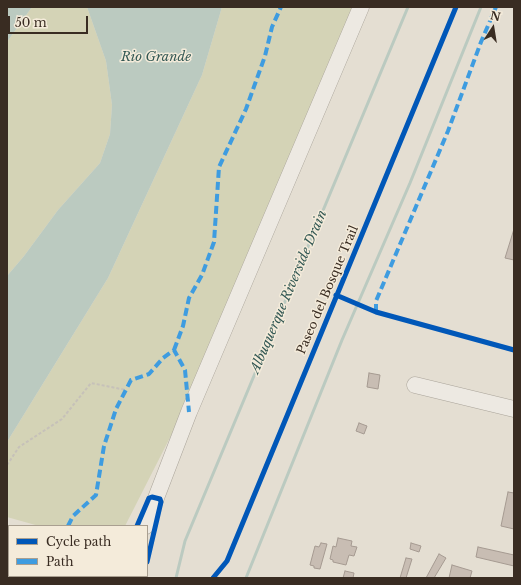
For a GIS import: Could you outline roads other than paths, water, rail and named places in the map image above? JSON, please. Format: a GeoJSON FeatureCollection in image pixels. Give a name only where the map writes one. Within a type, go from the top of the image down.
{"type":"FeatureCollection","features":[{"type":"Feature","properties":{"kind":"lane"},"geometry":{"type":"LineString","coordinates":[[146,525],[189,412],[361,7]]}},
{"type":"Feature","properties":{"kind":"lane"},"geometry":{"type":"LineString","coordinates":[[415,385],[514,409]]}},
{"type":"Feature","properties":{"kind":"water"},"geometry":{"type":"Polygon","coordinates":[[[7,7],[32,7],[7,42],[7,7]]]}},
{"type":"Feature","properties":{"kind":"water","name":"Rio Grande"},"geometry":{"type":"Polygon","coordinates":[[[87,7],[222,7],[202,75],[108,278],[7,442],[7,276],[24,256],[58,210],[100,163],[110,134],[112,105],[106,61],[87,7]]]}},
{"type":"Feature","properties":{"kind":"waterway","name":"Albuquerque Riverside Drain"},"geometry":{"type":"LineString","coordinates":[[176,578],[185,541],[408,7]]}},
{"type":"Feature","properties":{"kind":"waterway"},"geometry":{"type":"LineString","coordinates":[[246,578],[342,340],[410,183],[481,7]]}}]}
